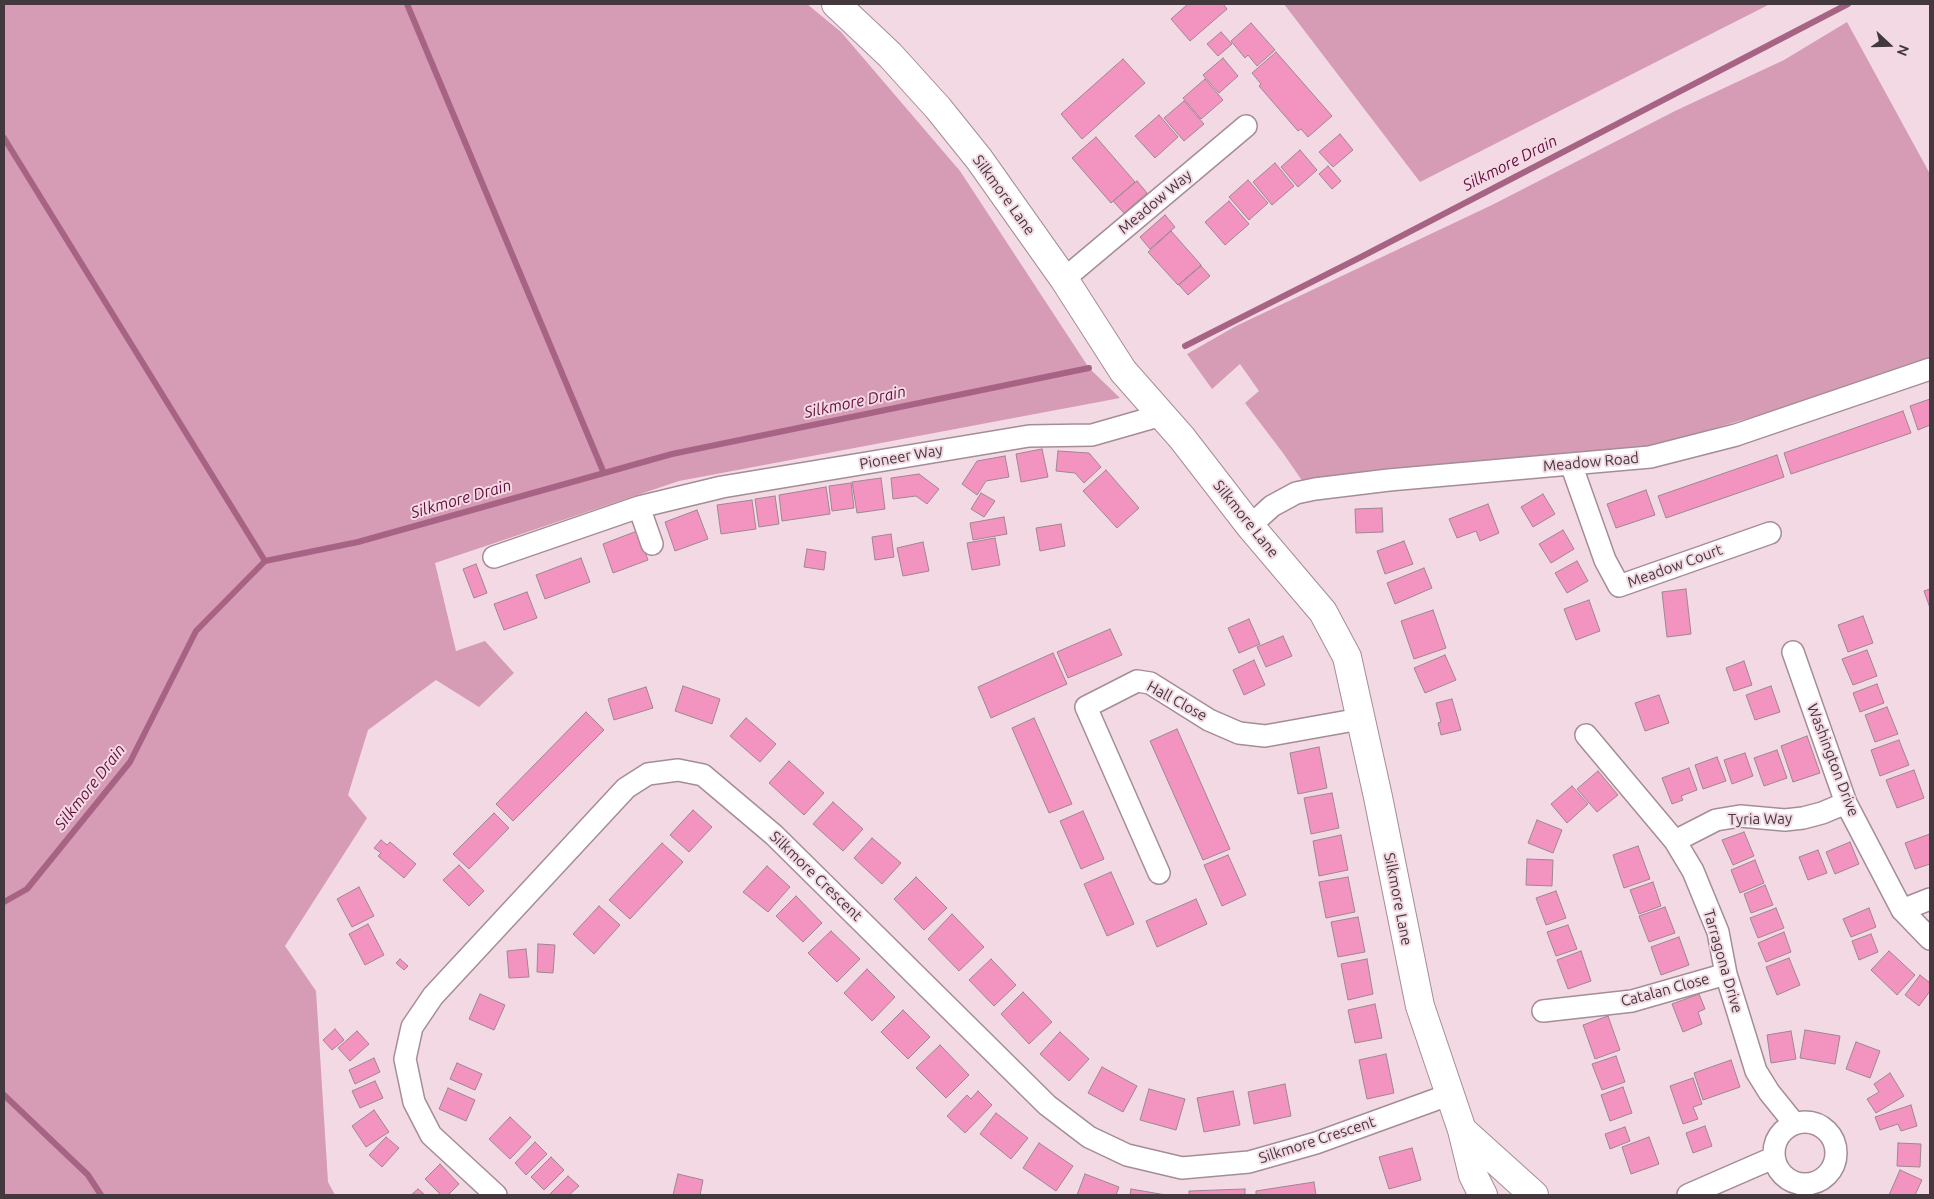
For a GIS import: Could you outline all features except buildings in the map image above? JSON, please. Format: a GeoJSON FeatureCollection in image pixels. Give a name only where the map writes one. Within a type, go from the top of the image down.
{"type":"FeatureCollection","features":[{"type":"Feature","properties":{"kind":"street","name":"Silkmore Lane"},"geometry":{"type":"LineString","coordinates":[[836,4],[870,35],[938,108],[979,159],[1064,279],[1122,371],[1162,415],[1250,526],[1323,612],[1347,657],[1420,1006],[1462,1130],[1473,1175],[1483,1195]]}},
{"type":"Feature","properties":{"kind":"street","name":"Meadow Way"},"geometry":{"type":"LineString","coordinates":[[1064,279],[1246,126]]}},
{"type":"Feature","properties":{"kind":"street","name":"Meadow Road"},"geometry":{"type":"LineString","coordinates":[[1250,526],[1272,506],[1296,493],[1315,488],[1650,457],[1736,435],[1930,369]]}},
{"type":"Feature","properties":{"kind":"street","name":"Pioneer Way"},"geometry":{"type":"LineString","coordinates":[[494,557],[639,507],[722,488],[1029,436],[1092,435],[1162,415]]}},
{"type":"Feature","properties":{"kind":"street","name":"Meadow Court"},"geometry":{"type":"LineString","coordinates":[[1571,464],[1605,560],[1619,586],[1770,533]]}},
{"type":"Feature","properties":{"kind":"street"},"geometry":{"type":"LineString","coordinates":[[639,507],[652,544]]}},
{"type":"Feature","properties":{"kind":"street","name":"Washington Drive"},"geometry":{"type":"LineString","coordinates":[[1793,652],[1846,803],[1902,910],[1930,939]]}},
{"type":"Feature","properties":{"kind":"street","name":"Hall Close"},"geometry":{"type":"LineString","coordinates":[[1159,873],[1086,707],[1137,681],[1150,683],[1209,720],[1239,733],[1265,736],[1360,719]]}},
{"type":"Feature","properties":{"kind":"street","name":"Tarragona Drive"},"geometry":{"type":"LineString","coordinates":[[1586,735],[1675,841],[1693,870],[1718,932],[1726,974],[1756,1072],[1769,1092],[1794,1123]]}},
{"type":"Feature","properties":{"kind":"street","name":"Silkmore Crescent"},"geometry":{"type":"LineString","coordinates":[[494,1195],[431,1136],[414,1102],[405,1059],[412,1027],[433,996],[626,788],[648,774],[678,770],[704,775],[774,835],[1046,1105],[1089,1136],[1127,1154],[1182,1168],[1249,1162],[1316,1143],[1450,1094]]}},
{"type":"Feature","properties":{"kind":"street","name":"Tyria Way"},"geometry":{"type":"LineString","coordinates":[[1675,841],[1716,820],[1740,816],[1785,820],[1803,818],[1822,813],[1846,803]]}},
{"type":"Feature","properties":{"kind":"street"},"geometry":{"type":"LineString","coordinates":[[1902,910],[1930,899]]}},
{"type":"Feature","properties":{"kind":"street","name":"Catalan Close"},"geometry":{"type":"LineString","coordinates":[[1543,1010],[1632,1001],[1726,974]]}},
{"type":"Feature","properties":{"kind":"street"},"geometry":{"type":"LineString","coordinates":[[1805,1121],[1820,1125],[1829,1133],[1834,1142],[1836,1154],[1830,1172],[1816,1189],[1791,1182],[1779,1172],[1773,1158],[1776,1140],[1782,1131],[1794,1123],[1805,1121]]}},
{"type":"Feature","properties":{"kind":"street","name":"Silkmore Lane"},"geometry":{"type":"LineString","coordinates":[[1462,1130],[1534,1195]]}},
{"type":"Feature","properties":{"kind":"street"},"geometry":{"type":"LineString","coordinates":[[1688,1195],[1773,1158]]}},
{"type":"Feature","properties":{"kind":"shaded area"},"geometry":{"type":"Polygon","coordinates":[[[4,4],[807,4],[841,32],[960,171],[1089,368],[1120,398],[679,481],[435,563],[456,651],[485,641],[514,673],[479,707],[436,680],[368,730],[348,795],[367,818],[285,946],[316,991],[328,1182],[335,1195],[4,1195],[4,4]]]}},
{"type":"Feature","properties":{"kind":"shaded area"},"geometry":{"type":"Polygon","coordinates":[[[1284,4],[1770,4],[1420,182],[1284,4]]]}},
{"type":"Feature","properties":{"kind":"shaded area"},"geometry":{"type":"Polygon","coordinates":[[[1847,22],[1930,174],[1930,359],[1824,396],[1647,448],[1303,482],[1245,403],[1259,391],[1240,364],[1212,389],[1187,354],[1236,326],[1492,205],[1675,111],[1784,60],[1847,22]]]}},
{"type":"Feature","properties":{"kind":"waterway"},"geometry":{"type":"LineString","coordinates":[[407,4],[603,471]]}},
{"type":"Feature","properties":{"kind":"waterway","name":"Silkmore Drain"},"geometry":{"type":"LineString","coordinates":[[1185,346],[1361,257],[1848,4]]}},
{"type":"Feature","properties":{"kind":"waterway"},"geometry":{"type":"LineString","coordinates":[[4,138],[265,561]]}},
{"type":"Feature","properties":{"kind":"waterway","name":"Silkmore Drain"},"geometry":{"type":"LineString","coordinates":[[4,902],[27,889],[130,762],[196,631],[265,561],[358,542],[672,454],[1089,368]]}},
{"type":"Feature","properties":{"kind":"waterway"},"geometry":{"type":"LineString","coordinates":[[4,1095],[88,1175],[101,1195]]}}]}
